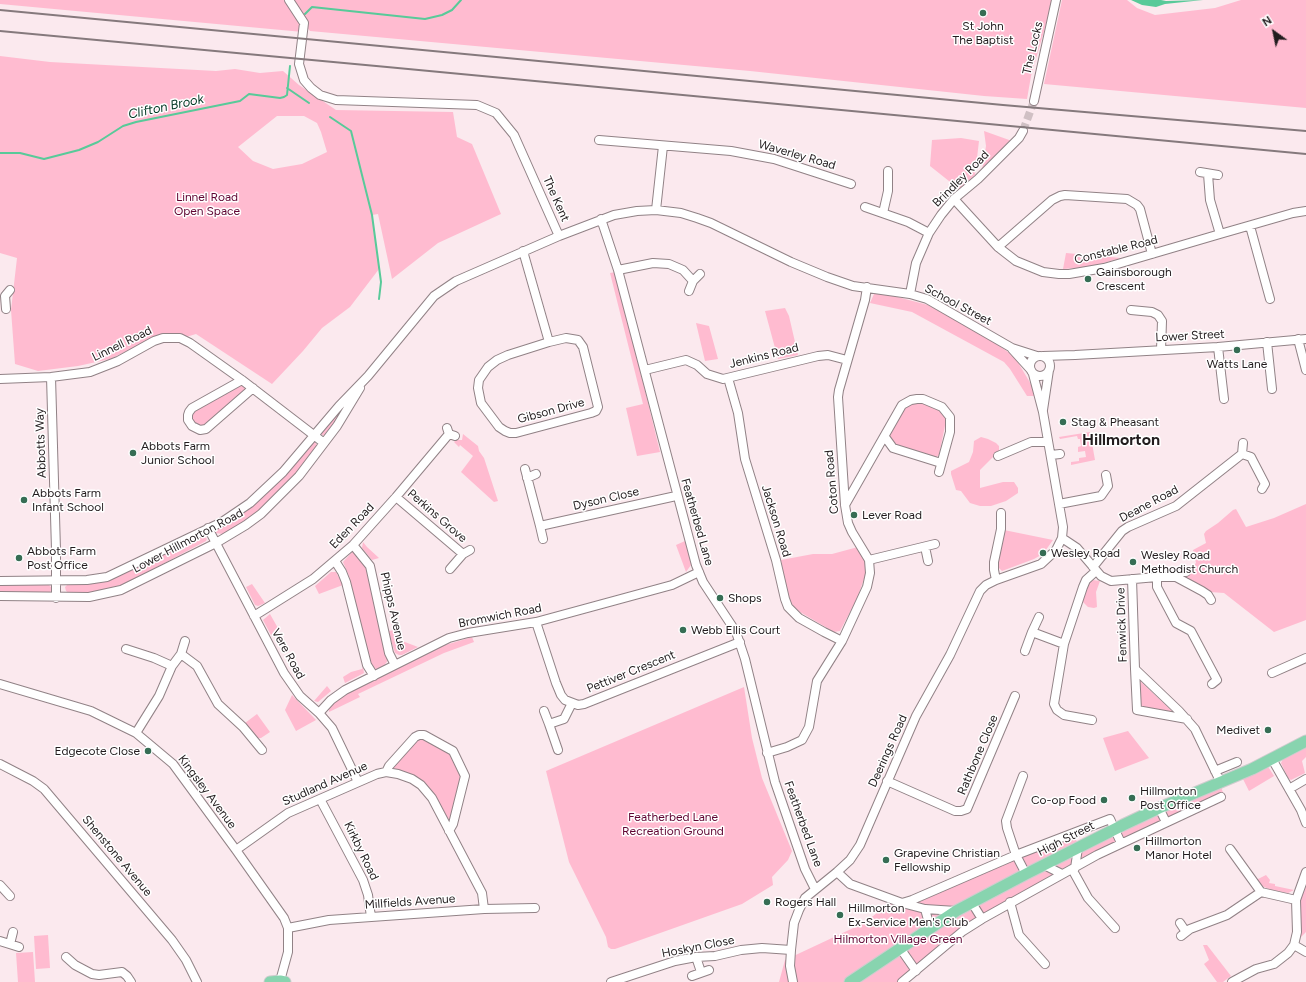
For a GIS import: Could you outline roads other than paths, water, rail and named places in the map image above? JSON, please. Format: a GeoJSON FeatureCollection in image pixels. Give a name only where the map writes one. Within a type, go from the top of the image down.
{"type":"FeatureCollection","features":[{"type":"Feature","properties":{"kind":"highway","name":"High Street"},"geometry":{"type":"LineString","coordinates":[[850,982],[956,911],[1078,848],[1112,824],[1159,808],[1221,783],[1306,741]]}},
{"type":"Feature","properties":{"kind":"street","name":"The Kent"},"geometry":{"type":"LineString","coordinates":[[289,0],[304,23],[299,64],[304,80],[311,88],[320,95],[336,100],[477,105],[496,113],[514,135],[559,236],[614,215],[636,211],[656,210],[681,213],[712,223],[791,262],[827,277],[853,286],[867,287]]}},
{"type":"Feature","properties":{"kind":"street","name":"The Locks"},"geometry":{"type":"LineString","coordinates":[[1034,101],[1056,0]]}},
{"type":"Feature","properties":{"kind":"street","name":"Brindley Road"},"geometry":{"type":"LineString","coordinates":[[910,294],[916,263],[929,233],[941,215],[954,199],[978,179],[1019,138],[1023,131]]}},
{"type":"Feature","properties":{"kind":"street","name":"Waverley Road"},"geometry":{"type":"LineString","coordinates":[[600,140],[731,151],[774,159],[851,184]]}},
{"type":"Feature","properties":{"kind":"street"},"geometry":{"type":"LineString","coordinates":[[656,210],[663,146]]}},
{"type":"Feature","properties":{"kind":"street"},"geometry":{"type":"LineString","coordinates":[[883,213],[888,191],[888,172]]}},
{"type":"Feature","properties":{"kind":"street"},"geometry":{"type":"LineString","coordinates":[[1218,176],[1204,173],[1220,234]]}},
{"type":"Feature","properties":{"kind":"street"},"geometry":{"type":"LineString","coordinates":[[998,247],[1052,200],[1065,195],[1127,199],[1137,205],[1140,209],[1152,254]]}},
{"type":"Feature","properties":{"kind":"street","name":"Constable Road"},"geometry":{"type":"LineString","coordinates":[[954,199],[998,247],[1016,261],[1043,272],[1059,274],[1069,274],[1104,268],[1293,213],[1306,211]]}},
{"type":"Feature","properties":{"kind":"street"},"geometry":{"type":"LineString","coordinates":[[865,207],[908,222],[929,233]]}},
{"type":"Feature","properties":{"kind":"street","name":"Featherbed Lane"},"geometry":{"type":"LineString","coordinates":[[601,219],[618,270],[645,370],[676,496],[696,565],[703,582],[731,623],[740,642],[775,782],[805,869],[815,889]]}},
{"type":"Feature","properties":{"kind":"street"},"geometry":{"type":"LineString","coordinates":[[1250,226],[1270,298]]}},
{"type":"Feature","properties":{"kind":"street","name":"Lower Hillmorton Road"},"geometry":{"type":"LineString","coordinates":[[0,580],[56,581],[87,580],[107,577],[222,522],[250,504],[283,472],[339,406],[368,376],[434,296],[456,281],[559,236]]}},
{"type":"Feature","properties":{"kind":"street"},"geometry":{"type":"LineString","coordinates":[[523,251],[549,342]]}},
{"type":"Feature","properties":{"kind":"street"},"geometry":{"type":"LineString","coordinates":[[618,270],[653,263],[669,264],[683,270],[693,281]]}},
{"type":"Feature","properties":{"kind":"street"},"geometry":{"type":"LineString","coordinates":[[689,291],[693,281],[700,274]]}},
{"type":"Feature","properties":{"kind":"street","name":"School Street"},"geometry":{"type":"LineString","coordinates":[[867,287],[910,294],[927,299],[1012,348],[1040,356]]}},
{"type":"Feature","properties":{"kind":"street","name":"Coton Road"},"geometry":{"type":"LineString","coordinates":[[867,287],[865,300],[847,360],[838,398],[845,505],[848,523],[869,560]]}},
{"type":"Feature","properties":{"kind":"street"},"geometry":{"type":"LineString","coordinates":[[5,293],[6,309]]}},
{"type":"Feature","properties":{"kind":"street"},"geometry":{"type":"LineString","coordinates":[[1131,310],[1152,312],[1158,315],[1162,321],[1161,350]]}},
{"type":"Feature","properties":{"kind":"street","name":"Linnell Road"},"geometry":{"type":"LineString","coordinates":[[0,379],[51,377],[90,372],[118,361],[154,341],[170,337],[180,338],[190,343],[253,388],[324,443]]}},
{"type":"Feature","properties":{"kind":"street","name":"Gibson Drive"},"geometry":{"type":"LineString","coordinates":[[566,338],[578,340],[583,347],[598,407],[596,411],[590,413],[516,433],[505,431],[499,427],[481,403],[478,388],[480,380],[488,367],[497,360],[549,342],[566,338]]}},
{"type":"Feature","properties":{"kind":"street"},"geometry":{"type":"LineString","coordinates":[[1302,339],[1306,370]]}},
{"type":"Feature","properties":{"kind":"street","name":"Lower Street"},"geometry":{"type":"LineString","coordinates":[[1040,356],[1218,347],[1302,339]]}},
{"type":"Feature","properties":{"kind":"street"},"geometry":{"type":"LineString","coordinates":[[1267,342],[1272,389]]}},
{"type":"Feature","properties":{"kind":"street"},"geometry":{"type":"LineString","coordinates":[[1218,347],[1224,399]]}},
{"type":"Feature","properties":{"kind":"street","name":"School Street"},"geometry":{"type":"LineString","coordinates":[[1012,348],[1032,372],[1043,412],[1064,527],[1062,538]]}},
{"type":"Feature","properties":{"kind":"street","name":"Jenkins Road"},"geometry":{"type":"LineString","coordinates":[[645,370],[686,360],[697,365],[707,374],[723,379],[818,356],[828,355],[847,360]]}},
{"type":"Feature","properties":{"kind":"street","name":"Lower Street"},"geometry":{"type":"LineString","coordinates":[[1049,368],[1058,360],[1075,355]]}},
{"type":"Feature","properties":{"kind":"street"},"geometry":{"type":"LineString","coordinates":[[1040,356],[1049,362],[1049,368],[1042,376],[1032,372],[1030,362],[1040,356]]}},
{"type":"Feature","properties":{"kind":"street","name":"School Street"},"geometry":{"type":"LineString","coordinates":[[1043,412],[1049,368]]}},
{"type":"Feature","properties":{"kind":"street","name":"Lower Hillmorton Road"},"geometry":{"type":"LineString","coordinates":[[0,596],[89,598],[121,590],[216,542],[246,525],[277,499],[299,476],[349,408],[368,376]]}},
{"type":"Feature","properties":{"kind":"street","name":"Abbotts Way"},"geometry":{"type":"LineString","coordinates":[[51,377],[56,533],[56,598]]}},
{"type":"Feature","properties":{"kind":"street","name":"Jackson Road"},"geometry":{"type":"LineString","coordinates":[[728,378],[738,414],[746,460],[776,560],[788,608],[799,618],[842,641]]}},
{"type":"Feature","properties":{"kind":"street"},"geometry":{"type":"LineString","coordinates":[[242,380],[192,408],[188,415],[188,420],[192,426],[200,430],[206,429],[253,388]]}},
{"type":"Feature","properties":{"kind":"street"},"geometry":{"type":"LineString","coordinates":[[845,505],[902,405],[911,400],[917,398],[923,399],[942,407],[950,418],[950,432],[939,472]]}},
{"type":"Feature","properties":{"kind":"street","name":"Eden Road"},"geometry":{"type":"LineString","coordinates":[[254,616],[295,592],[335,562],[353,545],[396,497],[450,433]]}},
{"type":"Feature","properties":{"kind":"street"},"geometry":{"type":"LineString","coordinates":[[885,437],[893,448]]}},
{"type":"Feature","properties":{"kind":"street"},"geometry":{"type":"LineString","coordinates":[[998,456],[1007,449],[1031,442],[1048,442]]}},
{"type":"Feature","properties":{"kind":"street"},"geometry":{"type":"LineString","coordinates":[[1243,444],[1242,454],[1251,457],[1266,485]]}},
{"type":"Feature","properties":{"kind":"street"},"geometry":{"type":"LineString","coordinates":[[875,454],[880,450],[893,448],[941,463]]}},
{"type":"Feature","properties":{"kind":"street"},"geometry":{"type":"LineString","coordinates":[[1051,455],[1060,454]]}},
{"type":"Feature","properties":{"kind":"street","name":"Deane Road"},"geometry":{"type":"LineString","coordinates":[[1092,720],[1064,715],[1056,707],[1055,695],[1064,644],[1086,580],[1122,531],[1176,506],[1242,454]]}},
{"type":"Feature","properties":{"kind":"street"},"geometry":{"type":"LineString","coordinates":[[524,469],[543,539]]}},
{"type":"Feature","properties":{"kind":"street"},"geometry":{"type":"LineString","coordinates":[[527,478],[536,474]]}},
{"type":"Feature","properties":{"kind":"street"},"geometry":{"type":"LineString","coordinates":[[1059,504],[1101,496],[1108,486],[1106,474]]}},
{"type":"Feature","properties":{"kind":"street","name":"Dyson Close"},"geometry":{"type":"LineString","coordinates":[[540,526],[676,496]]}},
{"type":"Feature","properties":{"kind":"street","name":"Perkins Grove"},"geometry":{"type":"LineString","coordinates":[[396,497],[466,552],[450,569]]}},
{"type":"Feature","properties":{"kind":"street"},"geometry":{"type":"LineString","coordinates":[[996,580],[994,562],[1001,529],[1001,513]]}},
{"type":"Feature","properties":{"kind":"street","name":"Vere Road"},"geometry":{"type":"LineString","coordinates":[[208,528],[292,686],[332,728],[358,782]]}},
{"type":"Feature","properties":{"kind":"street"},"geometry":{"type":"LineString","coordinates":[[1062,538],[1077,548],[1101,576],[1111,580],[1176,577],[1202,591],[1208,595],[1211,600]]}},
{"type":"Feature","properties":{"kind":"street","name":"Deerings Road"},"geometry":{"type":"LineString","coordinates":[[794,982],[790,966],[791,950],[794,923],[799,910],[805,898],[850,860],[860,845],[916,716],[950,654],[980,591],[986,585],[996,580],[1041,564],[1056,550],[1062,538]]}},
{"type":"Feature","properties":{"kind":"street"},"geometry":{"type":"LineString","coordinates":[[767,753],[787,747],[802,740],[809,726],[817,681],[842,641],[867,587],[870,573],[869,560],[935,544]]}},
{"type":"Feature","properties":{"kind":"street","name":"Phipps Avenue"},"geometry":{"type":"LineString","coordinates":[[353,545],[370,566],[390,653],[395,665]]}},
{"type":"Feature","properties":{"kind":"street"},"geometry":{"type":"LineString","coordinates":[[925,547],[928,561]]}},
{"type":"Feature","properties":{"kind":"street"},"geometry":{"type":"LineString","coordinates":[[335,562],[342,572],[346,582],[367,665],[374,676]]}},
{"type":"Feature","properties":{"kind":"street","name":"Bromwich Road"},"geometry":{"type":"LineString","coordinates":[[319,713],[331,700],[345,690],[449,638],[468,633],[536,622],[672,585],[699,572]]}},
{"type":"Feature","properties":{"kind":"street"},"geometry":{"type":"LineString","coordinates":[[1176,577],[1182,572],[1186,572]]}},
{"type":"Feature","properties":{"kind":"street"},"geometry":{"type":"LineString","coordinates":[[1157,577],[1158,587],[1176,623],[1191,631],[1217,680],[1212,684]]}},
{"type":"Feature","properties":{"kind":"street","name":"Fenwick Drive"},"geometry":{"type":"LineString","coordinates":[[1132,579],[1137,710],[1187,719]]}},
{"type":"Feature","properties":{"kind":"street"},"geometry":{"type":"LineString","coordinates":[[1025,651],[1039,617]]}},
{"type":"Feature","properties":{"kind":"street"},"geometry":{"type":"LineString","coordinates":[[536,622],[561,695],[565,700],[572,703],[564,719],[549,724]]}},
{"type":"Feature","properties":{"kind":"street"},"geometry":{"type":"LineString","coordinates":[[1032,632],[1064,644]]}},
{"type":"Feature","properties":{"kind":"street"},"geometry":{"type":"LineString","coordinates":[[136,733],[159,696],[172,666],[181,654],[185,641]]}},
{"type":"Feature","properties":{"kind":"street","name":"Pettiver Crescent"},"geometry":{"type":"LineString","coordinates":[[572,703],[578,705],[584,704],[740,642]]}},
{"type":"Feature","properties":{"kind":"street"},"geometry":{"type":"LineString","coordinates":[[126,649],[154,658],[172,666]]}},
{"type":"Feature","properties":{"kind":"street"},"geometry":{"type":"LineString","coordinates":[[181,654],[197,666],[218,704],[262,745]]}},
{"type":"Feature","properties":{"kind":"street"},"geometry":{"type":"LineString","coordinates":[[1272,673],[1306,658]]}},
{"type":"Feature","properties":{"kind":"street","name":"Fenwick Drive"},"geometry":{"type":"LineString","coordinates":[[1135,669],[1187,719],[1195,729],[1221,783]]}},
{"type":"Feature","properties":{"kind":"street","name":"Kingsley Avenue"},"geometry":{"type":"LineString","coordinates":[[0,684],[91,711],[136,733],[173,764],[278,909],[288,928],[288,952],[278,982]]}},
{"type":"Feature","properties":{"kind":"street","name":"Rathbone Close"},"geometry":{"type":"LineString","coordinates":[[888,781],[955,811],[961,812],[967,809],[1015,696]]}},
{"type":"Feature","properties":{"kind":"street"},"geometry":{"type":"LineString","coordinates":[[544,711],[558,750]]}},
{"type":"Feature","properties":{"kind":"street"},"geometry":{"type":"LineString","coordinates":[[449,831],[453,824],[464,776],[453,751],[424,735],[419,735],[415,737],[394,760],[386,772],[398,774],[421,784],[432,798],[449,831],[482,893],[484,909]]}},
{"type":"Feature","properties":{"kind":"street"},"geometry":{"type":"LineString","coordinates":[[1272,759],[1301,810],[1306,823]]}},
{"type":"Feature","properties":{"kind":"street"},"geometry":{"type":"LineString","coordinates":[[1215,771],[1237,762]]}},
{"type":"Feature","properties":{"kind":"street","name":"Shenstone Avenue"},"geometry":{"type":"LineString","coordinates":[[0,764],[33,781],[44,789],[172,940],[186,960],[197,982]]}},
{"type":"Feature","properties":{"kind":"street","name":"Studland Avenue"},"geometry":{"type":"LineString","coordinates":[[236,850],[288,812],[377,774],[386,772]]}},
{"type":"Feature","properties":{"kind":"street"},"geometry":{"type":"LineString","coordinates":[[1023,776],[1006,821],[1016,855],[1026,874]]}},
{"type":"Feature","properties":{"kind":"street"},"geometry":{"type":"LineString","coordinates":[[1289,789],[1306,779]]}},
{"type":"Feature","properties":{"kind":"street"},"geometry":{"type":"LineString","coordinates":[[902,982],[916,972],[963,931],[982,918],[1097,855],[1166,822],[1200,803],[1221,796]]}},
{"type":"Feature","properties":{"kind":"street","name":"Kirkby Road"},"geometry":{"type":"LineString","coordinates":[[320,799],[363,880],[368,895],[371,917]]}},
{"type":"Feature","properties":{"kind":"street"},"geometry":{"type":"LineString","coordinates":[[1159,808],[1166,822]]}},
{"type":"Feature","properties":{"kind":"street"},"geometry":{"type":"LineString","coordinates":[[902,902],[912,900],[1016,855],[1080,830],[1112,824],[1121,843]]}},
{"type":"Feature","properties":{"kind":"street"},"geometry":{"type":"LineString","coordinates":[[1078,848],[1073,868],[1088,898],[1115,928]]}},
{"type":"Feature","properties":{"kind":"street"},"geometry":{"type":"LineString","coordinates":[[1230,849],[1238,854],[1261,892],[1296,900]]}},
{"type":"Feature","properties":{"kind":"street"},"geometry":{"type":"LineString","coordinates":[[1044,865],[1062,874]]}},
{"type":"Feature","properties":{"kind":"street"},"geometry":{"type":"LineString","coordinates":[[837,872],[850,884],[902,902],[925,909],[956,911]]}},
{"type":"Feature","properties":{"kind":"street"},"geometry":{"type":"LineString","coordinates":[[1232,982],[1256,969],[1274,964],[1288,953],[1294,945],[1297,932],[1296,900],[1306,872]]}},
{"type":"Feature","properties":{"kind":"street"},"geometry":{"type":"LineString","coordinates":[[1,889],[10,896]]}},
{"type":"Feature","properties":{"kind":"street"},"geometry":{"type":"LineString","coordinates":[[1180,923],[1184,934],[1190,929],[1228,915],[1261,892]]}},
{"type":"Feature","properties":{"kind":"street"},"geometry":{"type":"LineString","coordinates":[[1010,902],[1018,935],[1045,964]]}},
{"type":"Feature","properties":{"kind":"street"},"geometry":{"type":"LineString","coordinates":[[972,903],[982,918]]}},
{"type":"Feature","properties":{"kind":"street","name":"Millfields Avenue"},"geometry":{"type":"LineString","coordinates":[[288,928],[329,920],[484,909],[535,908]]}},
{"type":"Feature","properties":{"kind":"street"},"geometry":{"type":"LineString","coordinates":[[925,909],[928,920],[927,930]]}},
{"type":"Feature","properties":{"kind":"street"},"geometry":{"type":"LineString","coordinates":[[10,944],[13,932]]}},
{"type":"Feature","properties":{"kind":"street"},"geometry":{"type":"LineString","coordinates":[[0,941],[19,947]]}},
{"type":"Feature","properties":{"kind":"street"},"geometry":{"type":"LineString","coordinates":[[1294,945],[1306,952]]}},
{"type":"Feature","properties":{"kind":"street","name":"Hoskyn Close"},"geometry":{"type":"LineString","coordinates":[[611,982],[637,978],[675,961],[696,957],[715,956],[741,950],[762,948],[791,950]]}},
{"type":"Feature","properties":{"kind":"street"},"geometry":{"type":"LineString","coordinates":[[900,948],[916,972]]}},
{"type":"Feature","properties":{"kind":"street"},"geometry":{"type":"LineString","coordinates":[[66,957],[85,971],[98,974],[122,972],[128,976],[131,982]]}},
{"type":"Feature","properties":{"kind":"street"},"geometry":{"type":"LineString","coordinates":[[692,976],[705,971],[696,957]]}},
{"type":"Feature","properties":{"kind":"waterway","name":"Clifton Brook"},"geometry":{"type":"LineString","coordinates":[[305,14],[312,7],[425,19],[442,15],[452,10],[461,0]]}},
{"type":"Feature","properties":{"kind":"waterway","name":"Clifton Brook"},"geometry":{"type":"LineString","coordinates":[[0,153],[20,153],[44,159],[79,150],[98,142],[123,126],[136,122],[240,101],[249,94],[280,98],[284,97],[287,95],[290,66]]}},
{"type":"Feature","properties":{"kind":"waterway"},"geometry":{"type":"LineString","coordinates":[[287,88],[309,103]]}},
{"type":"Feature","properties":{"kind":"waterway"},"geometry":{"type":"LineString","coordinates":[[330,117],[351,131],[372,215],[381,282],[379,299]]}},
{"type":"Feature","properties":{"kind":"tunnel"},"geometry":{"type":"LineString","coordinates":[[1023,131],[1034,101]]}},
{"type":"Feature","properties":{"kind":"railway"},"geometry":{"type":"LineString","coordinates":[[0,10],[1003,105],[1306,131]]}},
{"type":"Feature","properties":{"kind":"railway"},"geometry":{"type":"LineString","coordinates":[[0,31],[1306,154]]}},
{"type":"Feature","properties":{"kind":"place","name":"St John The Baptist"},"geometry":{"type":"Point","coordinates":[983,13]}},
{"type":"Feature","properties":{"kind":"place","name":"Gainsborough Crescent"},"geometry":{"type":"Point","coordinates":[1088,279]}},
{"type":"Feature","properties":{"kind":"place","name":"Watts Lane"},"geometry":{"type":"Point","coordinates":[1237,350]}},
{"type":"Feature","properties":{"kind":"place","name":"Stag & Pheasant"},"geometry":{"type":"Point","coordinates":[1063,422]}},
{"type":"Feature","properties":{"kind":"place","name":"Abbots Farm Junior School"},"geometry":{"type":"Point","coordinates":[133,453]}},
{"type":"Feature","properties":{"kind":"place","name":"Abbots Farm Infant School"},"geometry":{"type":"Point","coordinates":[24,500]}},
{"type":"Feature","properties":{"kind":"place","name":"Lever Road"},"geometry":{"type":"Point","coordinates":[854,515]}},
{"type":"Feature","properties":{"kind":"place","name":"Wesley Road"},"geometry":{"type":"Point","coordinates":[1043,553]}},
{"type":"Feature","properties":{"kind":"place","name":"Abbots Farm Post Office"},"geometry":{"type":"Point","coordinates":[19,558]}},
{"type":"Feature","properties":{"kind":"place","name":"Wesley Road Methodist Church"},"geometry":{"type":"Point","coordinates":[1133,562]}},
{"type":"Feature","properties":{"kind":"place","name":"Shops"},"geometry":{"type":"Point","coordinates":[720,598]}},
{"type":"Feature","properties":{"kind":"place","name":"Webb Ellis Court"},"geometry":{"type":"Point","coordinates":[683,630]}},
{"type":"Feature","properties":{"kind":"place","name":"Medivet"},"geometry":{"type":"Point","coordinates":[1268,730]}},
{"type":"Feature","properties":{"kind":"place","name":"Edgecote Close"},"geometry":{"type":"Point","coordinates":[148,751]}},
{"type":"Feature","properties":{"kind":"place","name":"Hillmorton Post Office"},"geometry":{"type":"Point","coordinates":[1132,798]}},
{"type":"Feature","properties":{"kind":"place","name":"Co-op Food"},"geometry":{"type":"Point","coordinates":[1104,800]}},
{"type":"Feature","properties":{"kind":"place","name":"Hillmorton Manor Hotel"},"geometry":{"type":"Point","coordinates":[1137,848]}},
{"type":"Feature","properties":{"kind":"place","name":"Grapevine Christian Fellowship"},"geometry":{"type":"Point","coordinates":[886,860]}},
{"type":"Feature","properties":{"kind":"place","name":"Rogers Hall"},"geometry":{"type":"Point","coordinates":[767,902]}},
{"type":"Feature","properties":{"kind":"place","name":"Hillmorton Ex-Service Men's Club"},"geometry":{"type":"Point","coordinates":[840,915]}},
{"type":"Feature","properties":{"kind":"district","name":"Hillmorton"},"geometry":{"type":"Point","coordinates":[1121,440]}},
{"type":"Feature","properties":{"kind":"park label","name":"Linnel Road Open Space"},"geometry":{"type":"Point","coordinates":[207,204]}},
{"type":"Feature","properties":{"kind":"park label","name":"Featherbed Lane Recreation Ground"},"geometry":{"type":"Point","coordinates":[673,824]}},
{"type":"Feature","properties":{"kind":"park label","name":"Hilmorton Village Green"},"geometry":{"type":"Point","coordinates":[898,939]}}]}
